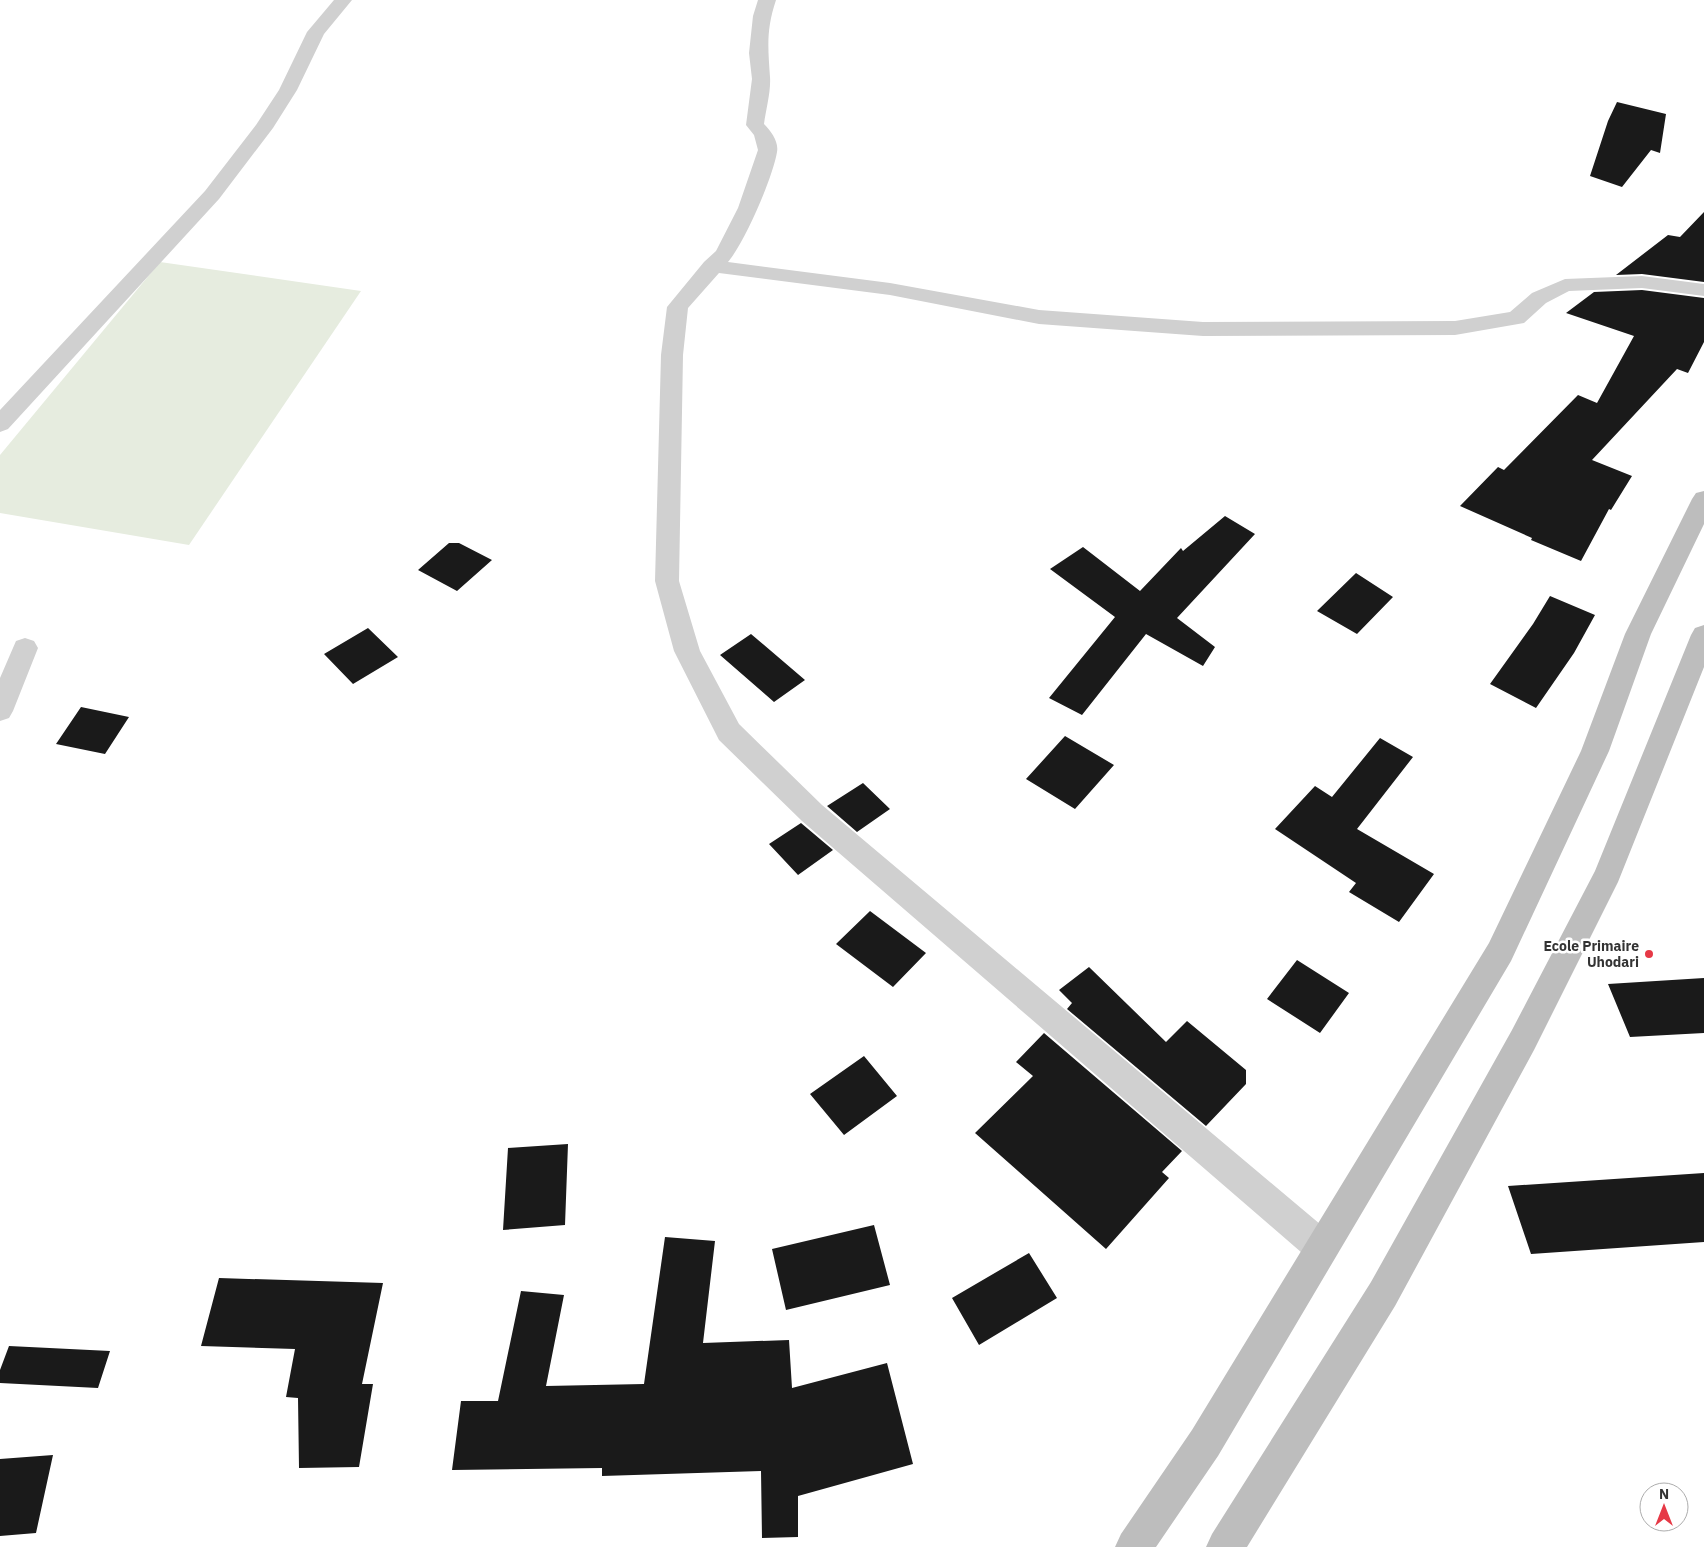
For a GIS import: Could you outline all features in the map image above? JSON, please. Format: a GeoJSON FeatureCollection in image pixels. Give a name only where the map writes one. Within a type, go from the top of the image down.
{"type":"FeatureCollection","features":[{"type":"Feature","properties":{"kind":"street"},"geometry":{"type":"LineString","coordinates":[[0,424],[212,195],[264,128],[288,90],[316,32],[343,0]]}},
{"type":"Feature","properties":{"kind":"street"},"geometry":{"type":"LineString","coordinates":[[767,0],[762,16],[759,44],[761,79],[755,125],[763,134],[768,150],[748,208],[725,253],[711,266],[678,308],[672,355],[667,581],[687,651],[729,732],[812,812],[1321,1247]]}},
{"type":"Feature","properties":{"kind":"street"},"geometry":{"type":"LineString","coordinates":[[711,266],[890,289],[962,304],[1040,317],[1203,329],[1332,330],[1455,328],[1516,318],[1539,298],[1565,285],[1642,282],[1704,290]]}},
{"type":"Feature","properties":{"kind":"street"},"geometry":{"type":"LineString","coordinates":[[1134,1547],[1205,1443],[1321,1247],[1500,952],[1595,751],[1638,634],[1704,499]]}},
{"type":"Feature","properties":{"kind":"street"},"geometry":{"type":"LineString","coordinates":[[1225,1547],[1383,1294],[1523,1040],[1608,873],[1704,635]]}},
{"type":"Feature","properties":{"kind":"street"},"geometry":{"type":"LineString","coordinates":[[0,711],[24,648]]}},
{"type":"Feature","properties":{"kind":"shaded area"},"geometry":{"type":"Polygon","coordinates":[[[160,262],[361,291],[189,545],[0,513],[0,455],[160,262]]]}},
{"type":"Feature","properties":{"kind":"building"},"geometry":{"type":"Polygon","coordinates":[[[1617,102],[1666,114],[1660,153],[1651,150],[1622,187],[1590,176],[1608,121],[1617,102]]]}},
{"type":"Feature","properties":{"kind":"building"},"geometry":{"type":"Polygon","coordinates":[[[1704,212],[1704,282],[1642,274],[1616,275],[1668,235],[1680,237],[1704,212]]]}},
{"type":"Feature","properties":{"kind":"building"},"geometry":{"type":"Polygon","coordinates":[[[1642,290],[1704,298],[1704,342],[1688,373],[1677,369],[1592,460],[1632,476],[1611,510],[1609,509],[1581,561],[1531,540],[1532,538],[1460,506],[1498,467],[1504,470],[1578,395],[1597,403],[1634,336],[1566,313],[1594,292],[1642,290]]]}},
{"type":"Feature","properties":{"kind":"building"},"geometry":{"type":"Polygon","coordinates":[[[1225,516],[1255,534],[1177,618],[1215,647],[1203,666],[1146,634],[1082,715],[1049,698],[1115,617],[1050,569],[1083,547],[1140,591],[1181,548],[1183,551],[1225,516]]]}},
{"type":"Feature","properties":{"kind":"building"},"geometry":{"type":"Polygon","coordinates":[[[449,543],[459,543],[492,560],[457,591],[418,570],[449,543]]]}},
{"type":"Feature","properties":{"kind":"building"},"geometry":{"type":"Polygon","coordinates":[[[1356,573],[1393,597],[1357,634],[1317,611],[1356,573]]]}},
{"type":"Feature","properties":{"kind":"building"},"geometry":{"type":"Polygon","coordinates":[[[1550,596],[1595,615],[1574,653],[1536,708],[1490,684],[1533,624],[1550,596]]]}},
{"type":"Feature","properties":{"kind":"building"},"geometry":{"type":"Polygon","coordinates":[[[368,628],[398,657],[353,684],[324,654],[368,628]]]}},
{"type":"Feature","properties":{"kind":"building"},"geometry":{"type":"Polygon","coordinates":[[[751,634],[805,680],[774,702],[720,655],[751,634]]]}},
{"type":"Feature","properties":{"kind":"building"},"geometry":{"type":"Polygon","coordinates":[[[81,707],[129,717],[105,754],[56,744],[81,707]]]}},
{"type":"Feature","properties":{"kind":"building"},"geometry":{"type":"Polygon","coordinates":[[[1065,736],[1114,765],[1075,809],[1026,779],[1065,736]]]}},
{"type":"Feature","properties":{"kind":"building"},"geometry":{"type":"Polygon","coordinates":[[[1380,738],[1413,757],[1357,829],[1434,874],[1399,922],[1349,892],[1356,883],[1275,829],[1315,786],[1332,797],[1380,738]]]}},
{"type":"Feature","properties":{"kind":"building"},"geometry":{"type":"Polygon","coordinates":[[[863,783],[890,809],[857,832],[827,806],[863,783]]]}},
{"type":"Feature","properties":{"kind":"building"},"geometry":{"type":"Polygon","coordinates":[[[801,823],[833,850],[798,875],[769,844],[801,823]]]}},
{"type":"Feature","properties":{"kind":"building"},"geometry":{"type":"Polygon","coordinates":[[[870,911],[926,953],[893,987],[836,944],[870,911]]]}},
{"type":"Feature","properties":{"kind":"building"},"geometry":{"type":"Polygon","coordinates":[[[1297,960],[1349,993],[1320,1033],[1267,999],[1297,960]]]}},
{"type":"Feature","properties":{"kind":"building"},"geometry":{"type":"Polygon","coordinates":[[[1089,967],[1166,1042],[1187,1021],[1246,1070],[1246,1084],[1206,1126],[1067,1009],[1072,1003],[1059,990],[1089,967]]]}},
{"type":"Feature","properties":{"kind":"building"},"geometry":{"type":"Polygon","coordinates":[[[1704,978],[1704,1033],[1630,1037],[1608,984],[1704,978]]]}},
{"type":"Feature","properties":{"kind":"building"},"geometry":{"type":"Polygon","coordinates":[[[1044,1033],[1182,1151],[1162,1172],[1169,1178],[1106,1249],[975,1133],[1033,1076],[1016,1062],[1044,1033]]]}},
{"type":"Feature","properties":{"kind":"building"},"geometry":{"type":"Polygon","coordinates":[[[864,1056],[897,1096],[844,1135],[810,1094],[864,1056]]]}},
{"type":"Feature","properties":{"kind":"building"},"geometry":{"type":"Polygon","coordinates":[[[568,1144],[565,1225],[503,1230],[508,1148],[568,1144]]]}},
{"type":"Feature","properties":{"kind":"building"},"geometry":{"type":"Polygon","coordinates":[[[1704,1173],[1704,1242],[1531,1254],[1508,1186],[1704,1173]]]}},
{"type":"Feature","properties":{"kind":"building"},"geometry":{"type":"Polygon","coordinates":[[[874,1225],[890,1285],[786,1310],[772,1249],[874,1225]]]}},
{"type":"Feature","properties":{"kind":"building"},"geometry":{"type":"Polygon","coordinates":[[[665,1237],[715,1241],[703,1343],[789,1340],[792,1388],[887,1363],[913,1464],[798,1496],[798,1537],[762,1538],[761,1471],[602,1476],[602,1468],[452,1470],[461,1401],[498,1401],[521,1291],[564,1295],[546,1386],[644,1384],[665,1237]]]}},
{"type":"Feature","properties":{"kind":"building"},"geometry":{"type":"Polygon","coordinates":[[[1029,1253],[1057,1298],[979,1345],[952,1298],[1029,1253]]]}},
{"type":"Feature","properties":{"kind":"building"},"geometry":{"type":"Polygon","coordinates":[[[219,1278],[383,1283],[362,1384],[373,1384],[359,1467],[299,1468],[298,1398],[286,1397],[295,1349],[201,1346],[219,1278]]]}},
{"type":"Feature","properties":{"kind":"building"},"geometry":{"type":"Polygon","coordinates":[[[9,1346],[110,1351],[98,1388],[0,1383],[0,1370],[9,1346]]]}},
{"type":"Feature","properties":{"kind":"building"},"geometry":{"type":"Polygon","coordinates":[[[53,1455],[36,1533],[0,1536],[0,1459],[53,1455]]]}},
{"type":"Feature","properties":{"kind":"place","name":"Ecole Primaire Uhodari"},"geometry":{"type":"Point","coordinates":[1649,954]}}]}
